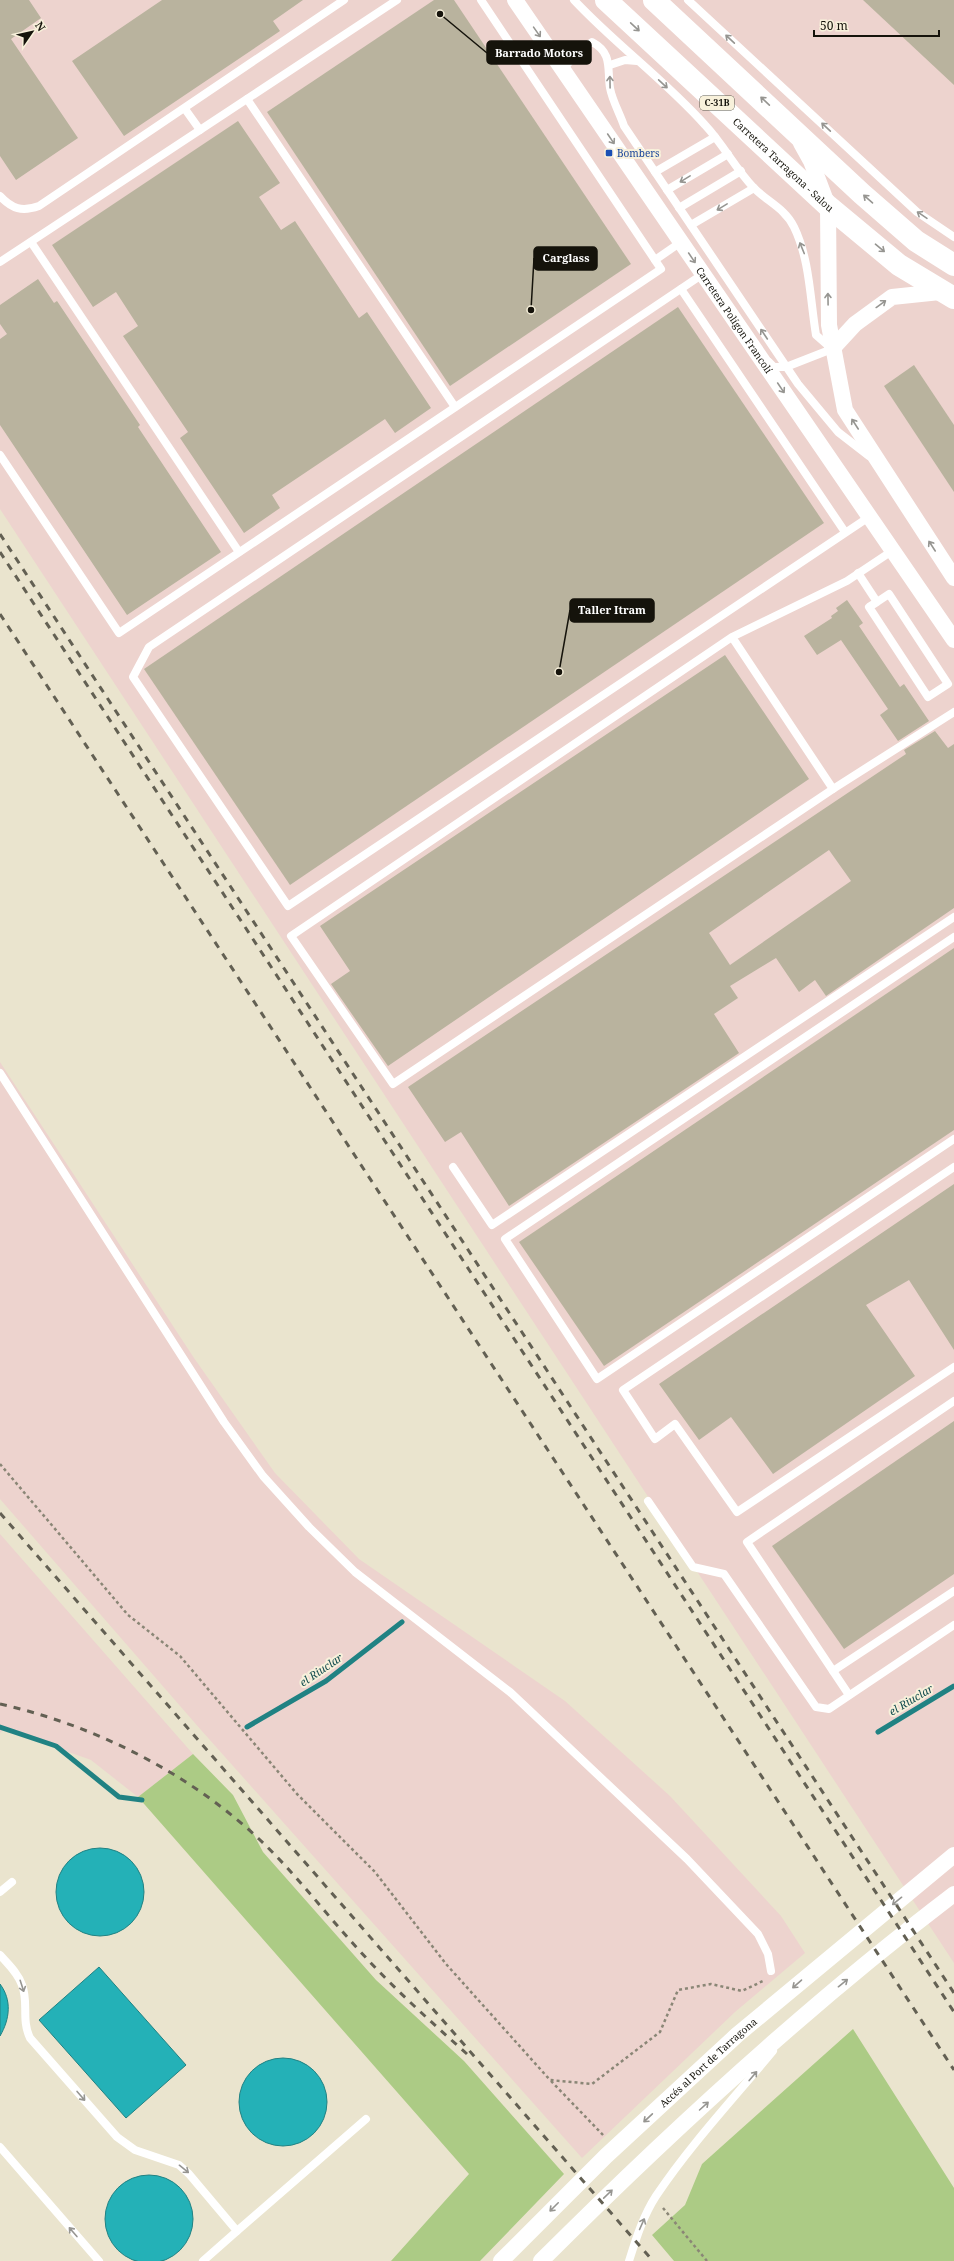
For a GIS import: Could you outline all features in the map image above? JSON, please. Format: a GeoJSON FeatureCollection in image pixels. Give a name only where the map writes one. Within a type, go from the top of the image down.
{"type":"FeatureCollection","features":[{"type":"Feature","properties":{"kind":"main road","name":"Carretera Tarragona - Salou"},"geometry":{"type":"LineString","coordinates":[[606,0],[828,206],[899,264],[947,295]]}},
{"type":"Feature","properties":{"kind":"main road"},"geometry":{"type":"LineString","coordinates":[[654,0],[793,128],[862,194],[916,241],[954,265]]}},
{"type":"Feature","properties":{"kind":"street","name":"Carretera Polígon Francolí"},"geometry":{"type":"LineString","coordinates":[[515,0],[954,640]]}},
{"type":"Feature","properties":{"kind":"street"},"geometry":{"type":"LineString","coordinates":[[793,128],[811,161],[828,206],[829,325],[832,349],[845,410],[954,578]]}},
{"type":"Feature","properties":{"kind":"street"},"geometry":{"type":"LineString","coordinates":[[832,349],[854,324],[892,296],[947,295]]}},
{"type":"Feature","properties":{"kind":"street","name":"Accés al Port de Tarragona"},"geometry":{"type":"LineString","coordinates":[[501,2261],[606,2156],[737,2036],[954,1855]]}},
{"type":"Feature","properties":{"kind":"street","name":"Accés al Port de Tarragona"},"geometry":{"type":"LineString","coordinates":[[927,1877],[954,1861]]}},
{"type":"Feature","properties":{"kind":"street"},"geometry":{"type":"LineString","coordinates":[[541,2261],[626,2178],[801,2018],[951,1896]]}},
{"type":"Feature","properties":{"kind":"lane"},"geometry":{"type":"LineString","coordinates":[[0,196],[13,207],[27,210],[39,206],[185,109],[344,0]]}},
{"type":"Feature","properties":{"kind":"lane"},"geometry":{"type":"LineString","coordinates":[[0,262],[397,0]]}},
{"type":"Feature","properties":{"kind":"lane"},"geometry":{"type":"LineString","coordinates":[[0,455],[119,633],[661,269],[481,0]]}},
{"type":"Feature","properties":{"kind":"lane"},"geometry":{"type":"LineString","coordinates":[[574,0],[593,21],[669,89],[715,137],[754,188],[776,205],[793,225],[806,257],[816,335],[832,349],[786,367],[774,367],[750,343]]}},
{"type":"Feature","properties":{"kind":"lane"},"geometry":{"type":"LineString","coordinates":[[688,0],[917,212],[954,237]]}},
{"type":"Feature","properties":{"kind":"lane"},"geometry":{"type":"LineString","coordinates":[[563,69],[579,51],[592,42],[601,47],[610,65],[610,88],[624,126],[798,384],[838,432],[881,466]]}},
{"type":"Feature","properties":{"kind":"lane"},"geometry":{"type":"LineString","coordinates":[[610,65],[624,60],[637,61]]}},
{"type":"Feature","properties":{"kind":"lane"},"geometry":{"type":"LineString","coordinates":[[247,99],[455,407]]}},
{"type":"Feature","properties":{"kind":"lane"},"geometry":{"type":"LineString","coordinates":[[185,109],[200,130]]}},
{"type":"Feature","properties":{"kind":"lane"},"geometry":{"type":"LineString","coordinates":[[655,172],[715,137]]}},
{"type":"Feature","properties":{"kind":"lane"},"geometry":{"type":"LineString","coordinates":[[667,190],[728,154]]}},
{"type":"Feature","properties":{"kind":"lane"},"geometry":{"type":"LineString","coordinates":[[679,208],[741,171]]}},
{"type":"Feature","properties":{"kind":"lane"},"geometry":{"type":"LineString","coordinates":[[691,226],[754,188]]}},
{"type":"Feature","properties":{"kind":"lane"},"geometry":{"type":"LineString","coordinates":[[31,242],[239,552]]}},
{"type":"Feature","properties":{"kind":"lane"},"geometry":{"type":"LineString","coordinates":[[655,260],[681,242]]}},
{"type":"Feature","properties":{"kind":"lane"},"geometry":{"type":"LineString","coordinates":[[703,274],[149,647],[133,677],[288,906],[869,517]]}},
{"type":"Feature","properties":{"kind":"lane"},"geometry":{"type":"LineString","coordinates":[[681,289],[845,532]]}},
{"type":"Feature","properties":{"kind":"lane"},"geometry":{"type":"LineString","coordinates":[[892,550],[847,581],[732,637],[291,936],[393,1084],[833,789],[954,712]]}},
{"type":"Feature","properties":{"kind":"lane"},"geometry":{"type":"LineString","coordinates":[[858,573],[877,602]]}},
{"type":"Feature","properties":{"kind":"lane"},"geometry":{"type":"LineString","coordinates":[[889,594],[948,684],[928,697],[869,607],[877,602],[889,594]]}},
{"type":"Feature","properties":{"kind":"lane"},"geometry":{"type":"LineString","coordinates":[[732,637],[833,789]]}},
{"type":"Feature","properties":{"kind":"lane"},"geometry":{"type":"LineString","coordinates":[[453,1166],[492,1225],[954,917]]}},
{"type":"Feature","properties":{"kind":"lane"},"geometry":{"type":"LineString","coordinates":[[954,937],[505,1239],[597,1379],[954,1140]]}},
{"type":"Feature","properties":{"kind":"lane"},"geometry":{"type":"LineString","coordinates":[[0,1072],[224,1422],[263,1476],[309,1527],[355,1572],[510,1692],[687,1859],[758,1934],[768,1954],[771,1971]]}},
{"type":"Feature","properties":{"kind":"lane"},"geometry":{"type":"LineString","coordinates":[[954,1167],[623,1390],[655,1439],[675,1424],[737,1512],[954,1367]]}},
{"type":"Feature","properties":{"kind":"lane"},"geometry":{"type":"LineString","coordinates":[[849,1695],[747,1542],[954,1401]]}},
{"type":"Feature","properties":{"kind":"lane"},"geometry":{"type":"LineString","coordinates":[[648,1501],[692,1567],[724,1574],[816,1707],[829,1709],[954,1625]]}},
{"type":"Feature","properties":{"kind":"lane"},"geometry":{"type":"LineString","coordinates":[[833,1671],[954,1591]]}},
{"type":"Feature","properties":{"kind":"lane"},"geometry":{"type":"LineString","coordinates":[[0,1892],[12,1882]]}},
{"type":"Feature","properties":{"kind":"lane"},"geometry":{"type":"LineString","coordinates":[[0,1955],[14,1971],[23,1986],[25,2027],[30,2038],[117,2137],[135,2150],[179,2165],[189,2174],[237,2232]]}},
{"type":"Feature","properties":{"kind":"lane"},"geometry":{"type":"LineString","coordinates":[[629,2261],[640,2227],[656,2197],[691,2150],[801,2018]]}},
{"type":"Feature","properties":{"kind":"lane"},"geometry":{"type":"LineString","coordinates":[[203,2261],[366,2119]]}},
{"type":"Feature","properties":{"kind":"lane"},"geometry":{"type":"LineString","coordinates":[[0,2147],[99,2261]]}},
{"type":"Feature","properties":{"kind":"path"},"geometry":{"type":"LineString","coordinates":[[0,1464],[128,1615],[180,1656],[297,1794],[375,1872],[446,1964],[550,2080],[592,2084],[660,2032],[678,1990],[711,1984],[742,1991],[763,1982],[771,1971]]}},
{"type":"Feature","properties":{"kind":"shaded area"},"geometry":{"type":"Polygon","coordinates":[[[0,0],[954,0],[954,1963],[0,509],[0,0]]]}},
{"type":"Feature","properties":{"kind":"shaded area"},"geometry":{"type":"Polygon","coordinates":[[[0,1062],[194,1358],[275,1473],[359,1559],[565,1701],[670,1796],[781,1916],[805,1953],[735,2012],[582,2158],[201,1730],[0,1499],[0,1062]]]}},
{"type":"Feature","properties":{"kind":"shaded area"},"geometry":{"type":"Polygon","coordinates":[[[0,1534],[193,1754],[138,1797],[91,1760],[4,1729],[0,1733],[0,1534]]]}},
{"type":"Feature","properties":{"kind":"green space"},"geometry":{"type":"Polygon","coordinates":[[[193,1754],[233,1795],[263,1852],[376,1980],[464,2061],[564,2174],[480,2261],[391,2261],[469,2174],[138,1797],[193,1754]]]}},
{"type":"Feature","properties":{"kind":"green space"},"geometry":{"type":"Polygon","coordinates":[[[853,2029],[954,2188],[954,2261],[674,2261],[652,2235],[685,2205],[702,2164],[853,2029]]]}},
{"type":"Feature","properties":{"kind":"water"},"geometry":{"type":"Polygon","coordinates":[[[100,1848],[117,1851],[131,1861],[141,1875],[144,1892],[141,1909],[131,1923],[117,1933],[100,1936],[83,1933],[69,1923],[59,1909],[56,1892],[59,1875],[69,1861],[83,1851],[100,1848]]]}},
{"type":"Feature","properties":{"kind":"water"},"geometry":{"type":"Polygon","coordinates":[[[99,1967],[186,2065],[126,2118],[39,2020],[99,1967]]]}},
{"type":"Feature","properties":{"kind":"water"},"geometry":{"type":"Polygon","coordinates":[[[0,1984],[4,1990],[8,2003],[8,2016],[0,2036],[0,1984]]]}},
{"type":"Feature","properties":{"kind":"water"},"geometry":{"type":"Polygon","coordinates":[[[283,2058],[300,2061],[314,2071],[324,2085],[327,2102],[324,2119],[314,2133],[300,2143],[283,2146],[266,2143],[252,2133],[242,2119],[239,2102],[242,2085],[252,2071],[266,2061],[283,2058]]]}},
{"type":"Feature","properties":{"kind":"water"},"geometry":{"type":"Polygon","coordinates":[[[149,2175],[166,2179],[180,2188],[189,2202],[193,2219],[189,2236],[180,2250],[166,2259],[149,2263],[132,2259],[118,2250],[109,2236],[105,2219],[109,2202],[118,2188],[132,2179],[149,2175]]]}},
{"type":"Feature","properties":{"kind":"building"},"geometry":{"type":"Polygon","coordinates":[[[0,0],[29,0],[41,18],[11,39],[78,138],[16,180],[0,156],[0,0]]]}},
{"type":"Feature","properties":{"kind":"building"},"geometry":{"type":"Polygon","coordinates":[[[162,0],[303,0],[273,21],[280,31],[124,136],[72,61],[162,0]]]}},
{"type":"Feature","properties":{"kind":"building"},"geometry":{"type":"Polygon","coordinates":[[[434,0],[454,0],[631,264],[450,386],[267,112],[434,0]]]}},
{"type":"Feature","properties":{"kind":"building"},"geometry":{"type":"Polygon","coordinates":[[[863,0],[954,0],[954,85],[863,0]]]}},
{"type":"Feature","properties":{"kind":"building"},"geometry":{"type":"Polygon","coordinates":[[[238,121],[280,183],[259,197],[281,230],[295,221],[359,318],[367,312],[431,408],[395,433],[385,419],[272,495],[280,508],[244,533],[180,438],[188,432],[123,336],[138,326],[116,292],[93,307],[52,245],[238,121]]]}},
{"type":"Feature","properties":{"kind":"building"},"geometry":{"type":"Polygon","coordinates":[[[38,279],[54,303],[57,301],[140,425],[138,427],[221,552],[127,615],[0,425],[0,339],[7,334],[0,324],[0,305],[38,279]]]}},
{"type":"Feature","properties":{"kind":"building"},"geometry":{"type":"Polygon","coordinates":[[[678,307],[824,523],[290,885],[144,669],[678,307]]]}},
{"type":"Feature","properties":{"kind":"building"},"geometry":{"type":"Polygon","coordinates":[[[914,365],[954,425],[954,492],[884,386],[914,365]]]}},
{"type":"Feature","properties":{"kind":"building"},"geometry":{"type":"Polygon","coordinates":[[[847,600],[863,623],[859,626],[900,687],[904,684],[929,721],[898,741],[880,715],[888,709],[841,640],[817,655],[804,636],[832,618],[831,616],[838,611],[836,608],[847,600]]]}},
{"type":"Feature","properties":{"kind":"building"},"geometry":{"type":"Polygon","coordinates":[[[725,655],[809,779],[388,1066],[331,984],[350,971],[320,926],[725,655]]]}},
{"type":"Feature","properties":{"kind":"building"},"geometry":{"type":"Polygon","coordinates":[[[935,731],[948,748],[954,744],[954,908],[826,996],[815,980],[799,992],[776,958],[730,986],[738,998],[714,1014],[739,1053],[509,1206],[461,1132],[445,1142],[408,1087],[906,754],[904,750],[935,731]],[[829,850],[709,933],[730,965],[851,881],[829,850]]]}},
{"type":"Feature","properties":{"kind":"building"},"geometry":{"type":"Polygon","coordinates":[[[954,948],[954,1130],[604,1366],[519,1242],[954,948]]]}},
{"type":"Feature","properties":{"kind":"building"},"geometry":{"type":"Polygon","coordinates":[[[954,1184],[954,1350],[909,1280],[866,1305],[915,1376],[773,1474],[731,1417],[699,1440],[659,1384],[954,1184]]]}},
{"type":"Feature","properties":{"kind":"building"},"geometry":{"type":"Polygon","coordinates":[[[954,1421],[954,1574],[844,1649],[772,1546],[954,1421]]]}},
{"type":"Feature","properties":{"kind":"waterway","name":"el Riuclar"},"geometry":{"type":"LineString","coordinates":[[247,1727],[326,1681],[402,1622]]}},
{"type":"Feature","properties":{"kind":"waterway","name":"el Riuclar"},"geometry":{"type":"LineString","coordinates":[[878,1732],[954,1686]]}},
{"type":"Feature","properties":{"kind":"waterway","name":"el Riuclar"},"geometry":{"type":"LineString","coordinates":[[0,1727],[56,1746],[119,1797],[142,1800]]}},
{"type":"Feature","properties":{"kind":"railway"},"geometry":{"type":"LineString","coordinates":[[0,534],[954,1993]]}},
{"type":"Feature","properties":{"kind":"railway"},"geometry":{"type":"LineString","coordinates":[[0,552],[954,2012]]}},
{"type":"Feature","properties":{"kind":"railway"},"geometry":{"type":"LineString","coordinates":[[0,614],[954,2070]]}},
{"type":"Feature","properties":{"kind":"railway"},"geometry":{"type":"LineString","coordinates":[[0,1513],[653,2261]]}},
{"type":"Feature","properties":{"kind":"railway"},"geometry":{"type":"LineString","coordinates":[[0,1704],[35,1713],[105,1739],[171,1773],[232,1815],[272,1852],[384,1977],[467,2054]]}},
{"type":"Feature","properties":{"kind":"place","name":"Barrado Motors"},"geometry":{"type":"Point","coordinates":[440,14]}},
{"type":"Feature","properties":{"kind":"place","name":"Bombers"},"geometry":{"type":"Point","coordinates":[609,153]}},
{"type":"Feature","properties":{"kind":"place","name":"Carglass"},"geometry":{"type":"Point","coordinates":[531,310]}},
{"type":"Feature","properties":{"kind":"place","name":"Taller Itram"},"geometry":{"type":"Point","coordinates":[559,672]}}]}
